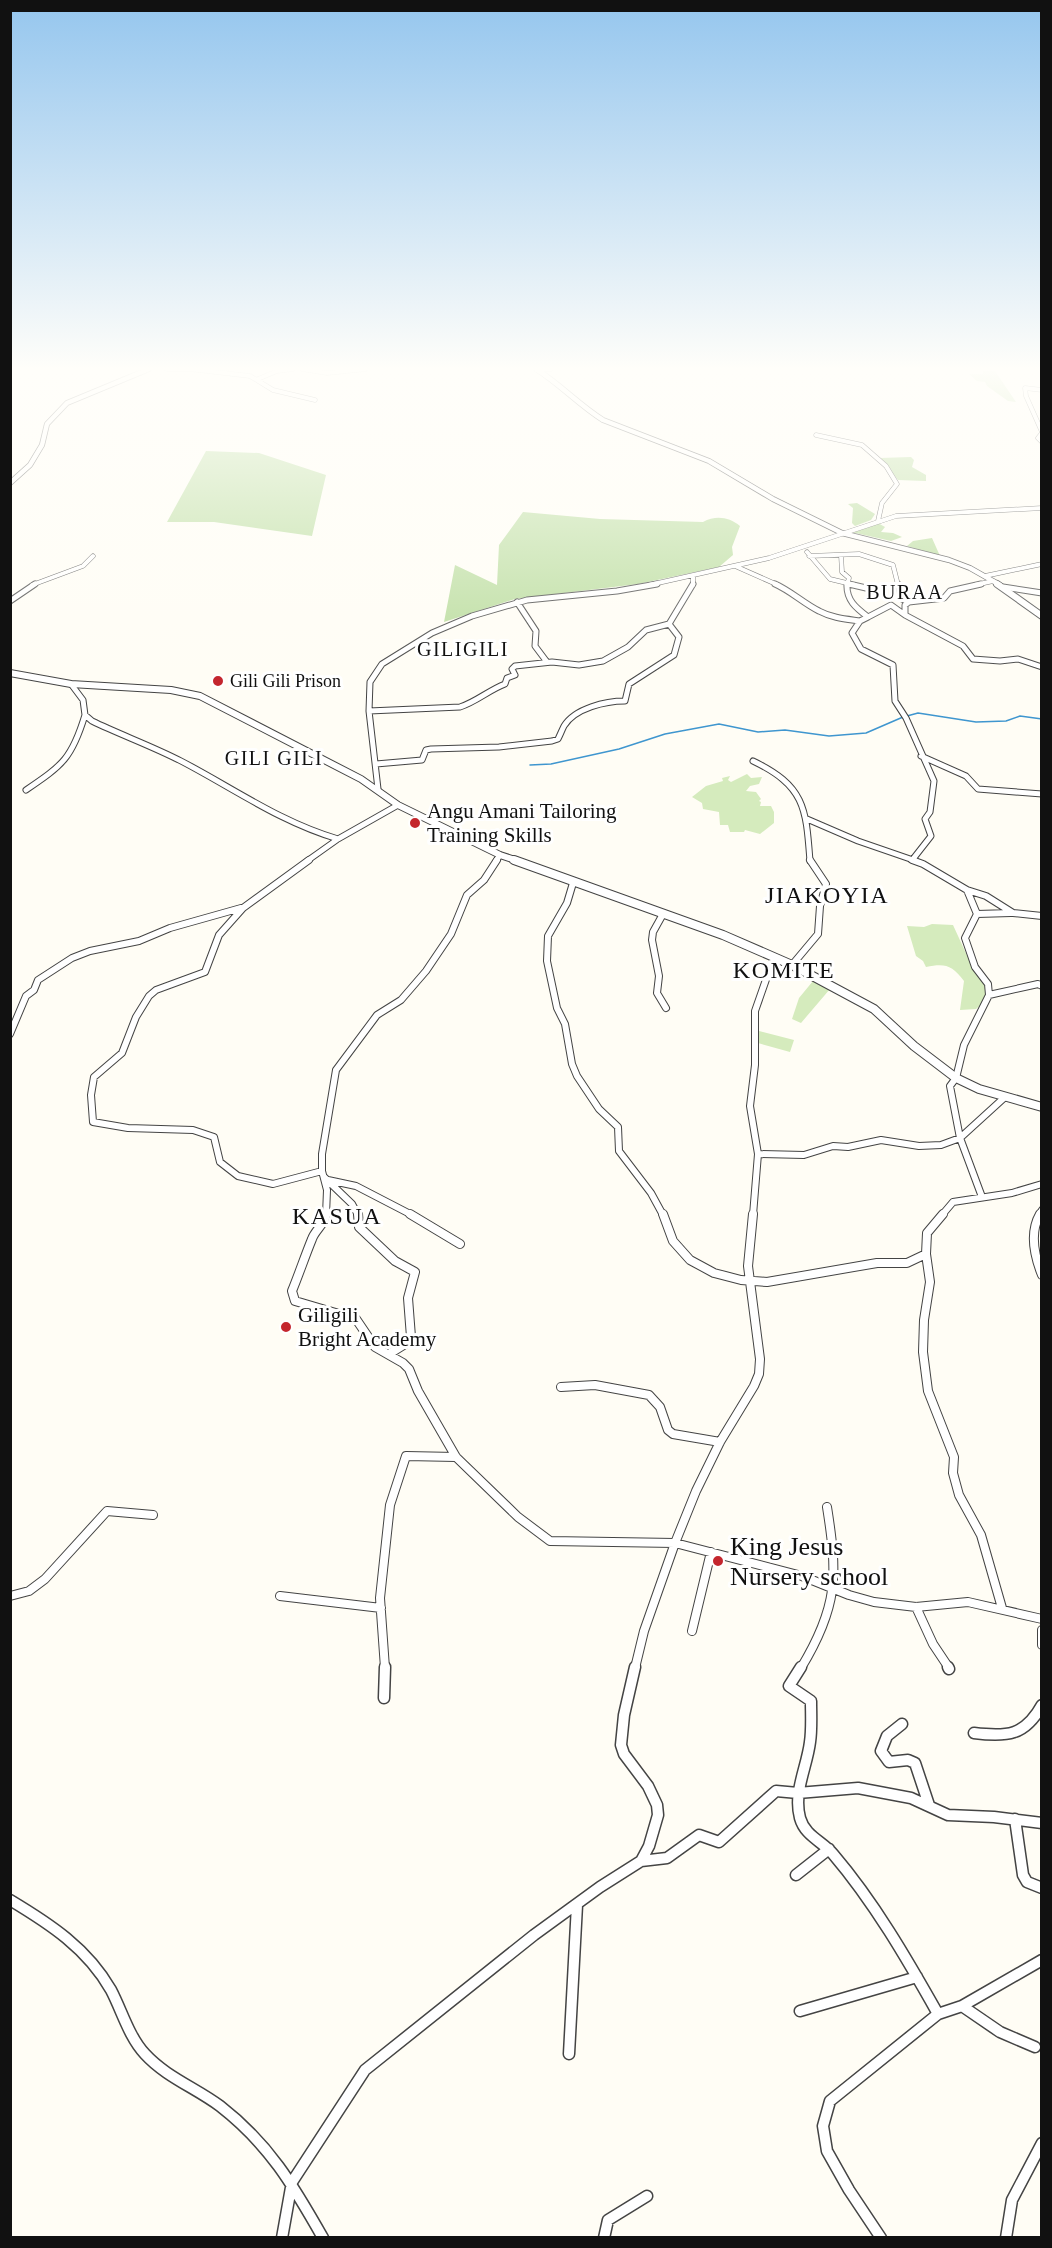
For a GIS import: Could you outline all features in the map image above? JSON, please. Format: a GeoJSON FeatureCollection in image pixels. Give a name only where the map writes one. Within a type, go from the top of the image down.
{"type":"FeatureCollection","features":[{"type":"Feature","properties":{"kind":"street"},"geometry":{"type":"LineString","coordinates":[[10,483],[22,474]]}},
{"type":"Feature","properties":{"kind":"street"},"geometry":{"type":"LineString","coordinates":[[731,474],[773,499],[842,533],[949,560],[985,576],[1004,587],[1041,616]]}},
{"type":"Feature","properties":{"kind":"street"},"geometry":{"type":"LineString","coordinates":[[878,521],[882,502],[897,484],[892,474]]}},
{"type":"Feature","properties":{"kind":"street"},"geometry":{"type":"LineString","coordinates":[[378,789],[369,711],[370,682],[382,664],[432,633],[472,616],[517,602],[617,591],[693,577],[803,549],[878,521],[918,513],[1041,508]]}},
{"type":"Feature","properties":{"kind":"street"},"geometry":{"type":"LineString","coordinates":[[803,549],[830,579],[866,588]]}},
{"type":"Feature","properties":{"kind":"street"},"geometry":{"type":"LineString","coordinates":[[841,555],[842,572],[849,578],[848,598],[868,617]]}},
{"type":"Feature","properties":{"kind":"street"},"geometry":{"type":"LineString","coordinates":[[809,556],[866,555],[895,566],[901,597],[909,602]]}},
{"type":"Feature","properties":{"kind":"street"},"geometry":{"type":"LineString","coordinates":[[10,600],[34,584],[83,566],[93,556]]}},
{"type":"Feature","properties":{"kind":"street"},"geometry":{"type":"LineString","coordinates":[[985,576],[1041,564]]}},
{"type":"Feature","properties":{"kind":"street"},"geometry":{"type":"LineString","coordinates":[[735,566],[789,590],[819,611],[837,618],[860,621]]}},
{"type":"Feature","properties":{"kind":"street"},"geometry":{"type":"LineString","coordinates":[[369,711],[465,706],[505,684],[507,678],[515,675],[512,669],[515,666],[547,662],[579,665],[611,658],[630,646],[646,630],[669,624],[693,585],[693,577]]}},
{"type":"Feature","properties":{"kind":"street"},"geometry":{"type":"LineString","coordinates":[[905,615],[905,605],[909,602],[944,598],[950,591],[993,581]]}},
{"type":"Feature","properties":{"kind":"street"},"geometry":{"type":"LineString","coordinates":[[1004,587],[1041,593]]}},
{"type":"Feature","properties":{"kind":"street"},"geometry":{"type":"LineString","coordinates":[[517,602],[536,631],[535,646],[547,662]]}},
{"type":"Feature","properties":{"kind":"street"},"geometry":{"type":"LineString","coordinates":[[913,859],[931,836],[925,819],[930,812],[934,781],[906,718],[895,701],[893,665],[861,649],[852,633],[860,621],[891,605],[963,646],[973,659],[1000,661],[1018,659],[1041,667]]}},
{"type":"Feature","properties":{"kind":"street"},"geometry":{"type":"LineString","coordinates":[[376,764],[422,760],[426,750],[431,748],[499,747],[558,739],[567,721],[608,701],[625,701],[629,684],[649,668],[674,655],[679,638],[669,624]]}},
{"type":"Feature","properties":{"kind":"street"},"geometry":{"type":"LineString","coordinates":[[10,673],[71,684],[171,690],[200,696],[378,789],[398,806],[500,855],[723,935],[792,965],[874,1009],[914,1046],[956,1078],[1005,1097],[1041,1107]]}},
{"type":"Feature","properties":{"kind":"street"},"geometry":{"type":"LineString","coordinates":[[27,789],[59,769],[76,744],[85,715],[83,700],[71,684]]}},
{"type":"Feature","properties":{"kind":"street"},"geometry":{"type":"LineString","coordinates":[[85,715],[102,726],[180,760],[289,821],[322,836],[338,839]]}},
{"type":"Feature","properties":{"kind":"street"},"geometry":{"type":"LineString","coordinates":[[921,756],[966,776],[978,789],[1041,794]]}},
{"type":"Feature","properties":{"kind":"street"},"geometry":{"type":"LineString","coordinates":[[753,761],[768,767],[784,780],[801,801],[807,819],[810,862],[826,884],[821,901],[818,934],[792,965]]}},
{"type":"Feature","properties":{"kind":"street"},"geometry":{"type":"LineString","coordinates":[[398,806],[338,839],[243,908],[219,936],[205,972],[156,990],[149,996],[136,1017],[122,1053],[94,1077],[91,1095],[93,1122],[128,1128],[182,1129],[202,1132],[214,1137],[220,1162],[233,1175],[273,1184],[325,1176],[340,1179],[369,1191],[460,1244]]}},
{"type":"Feature","properties":{"kind":"street"},"geometry":{"type":"LineString","coordinates":[[807,819],[858,841],[913,859],[967,890],[987,895],[1011,913]]}},
{"type":"Feature","properties":{"kind":"street"},"geometry":{"type":"LineString","coordinates":[[500,855],[484,880],[467,895],[451,934],[426,970],[401,1000],[377,1015],[336,1070],[334,1092],[328,1115],[325,1176],[326,1218],[312,1238],[306,1259],[292,1291],[295,1301],[356,1319],[375,1347],[409,1369],[418,1391],[456,1457],[518,1516],[550,1540],[577,1544],[638,1541],[675,1543],[802,1576],[874,1602],[916,1606],[959,1602],[1002,1608],[1041,1619]]}},
{"type":"Feature","properties":{"kind":"street"},"geometry":{"type":"LineString","coordinates":[[573,883],[567,903],[548,936],[546,948],[552,988],[565,1024],[567,1046],[577,1076],[599,1109],[618,1127],[619,1151],[667,1218],[678,1248],[710,1271],[750,1282],[776,1282],[877,1263],[907,1263],[926,1254]]}},
{"type":"Feature","properties":{"kind":"street"},"geometry":{"type":"LineString","coordinates":[[967,890],[976,915],[965,938],[975,967],[988,984],[989,995],[964,1045],[956,1078],[950,1086],[960,1138],[982,1197]]}},
{"type":"Feature","properties":{"kind":"street"},"geometry":{"type":"LineString","coordinates":[[10,1034],[26,996],[34,990],[38,980],[72,958],[90,951],[112,949],[170,928],[243,908]]}},
{"type":"Feature","properties":{"kind":"street"},"geometry":{"type":"LineString","coordinates":[[976,915],[1034,913],[1041,916]]}},
{"type":"Feature","properties":{"kind":"street"},"geometry":{"type":"LineString","coordinates":[[663,914],[653,932],[652,940],[659,976],[657,993],[666,1008]]}},
{"type":"Feature","properties":{"kind":"street"},"geometry":{"type":"LineString","coordinates":[[641,1861],[655,1827],[657,1805],[648,1786],[624,1754],[621,1730],[644,1631],[696,1491],[720,1442],[759,1374],[760,1359],[748,1247],[758,1154],[750,1106],[754,1065],[755,1011],[769,970],[779,959]]}},
{"type":"Feature","properties":{"kind":"street"},"geometry":{"type":"LineString","coordinates":[[989,995],[1038,984],[1041,986]]}},
{"type":"Feature","properties":{"kind":"street"},"geometry":{"type":"LineString","coordinates":[[758,1154],[804,1155],[833,1146],[848,1147],[881,1140],[934,1146],[960,1138],[1005,1097]]}},
{"type":"Feature","properties":{"kind":"street"},"geometry":{"type":"LineString","coordinates":[[325,1176],[352,1204],[358,1214],[359,1227],[395,1261],[415,1272],[408,1298],[411,1337],[405,1344],[389,1354]]}},
{"type":"Feature","properties":{"kind":"street"},"geometry":{"type":"LineString","coordinates":[[1002,1608],[981,1535],[959,1495],[953,1473],[954,1457],[928,1391],[923,1352],[924,1320],[930,1282],[926,1254],[927,1233],[949,1205],[968,1198],[1012,1193],[1041,1184]]}},
{"type":"Feature","properties":{"kind":"street"},"geometry":{"type":"LineString","coordinates":[[1041,1210],[1035,1218],[1034,1229],[1035,1255],[1041,1275]]}},
{"type":"Feature","properties":{"kind":"street"},"geometry":{"type":"LineString","coordinates":[[561,1387],[595,1385],[649,1395],[660,1407],[668,1430],[673,1434],[720,1442]]}},
{"type":"Feature","properties":{"kind":"street"},"geometry":{"type":"LineString","coordinates":[[384,1698],[385,1651],[381,1608],[390,1504],[404,1460],[410,1455],[456,1457]]}},
{"type":"Feature","properties":{"kind":"street"},"geometry":{"type":"LineString","coordinates":[[827,1507],[835,1563],[832,1588],[819,1632],[800,1671],[789,1686],[811,1701],[810,1742],[798,1793],[800,1819],[810,1836],[830,1849],[849,1873],[917,1977],[938,2014]]}},
{"type":"Feature","properties":{"kind":"street"},"geometry":{"type":"LineString","coordinates":[[10,1596],[29,1591],[45,1579],[107,1511],[153,1515]]}},
{"type":"Feature","properties":{"kind":"street"},"geometry":{"type":"LineString","coordinates":[[692,1631],[711,1552]]}},
{"type":"Feature","properties":{"kind":"street"},"geometry":{"type":"LineString","coordinates":[[280,1596],[381,1608]]}},
{"type":"Feature","properties":{"kind":"street"},"geometry":{"type":"LineString","coordinates":[[916,1606],[933,1644],[949,1669]]}},
{"type":"Feature","properties":{"kind":"street"},"geometry":{"type":"LineString","coordinates":[[1041,1630],[1041,1645]]}},
{"type":"Feature","properties":{"kind":"street"},"geometry":{"type":"LineString","coordinates":[[974,1733],[1009,1735],[1031,1724],[1041,1705]]}},
{"type":"Feature","properties":{"kind":"street"},"geometry":{"type":"LineString","coordinates":[[902,1724],[885,1736],[882,1741],[885,1760],[889,1762],[908,1760],[915,1763],[929,1805]]}},
{"type":"Feature","properties":{"kind":"street"},"geometry":{"type":"LineString","coordinates":[[282,2238],[292,2182],[365,2070],[534,1935],[641,1861],[667,1858],[699,1835],[719,1842],[751,1815],[772,1791],[798,1793],[858,1788],[911,1798],[948,1815],[1041,1823]]}},
{"type":"Feature","properties":{"kind":"street"},"geometry":{"type":"LineString","coordinates":[[1015,1819],[1023,1875],[1027,1882],[1041,1888]]}},
{"type":"Feature","properties":{"kind":"street"},"geometry":{"type":"LineString","coordinates":[[796,1875],[830,1849]]}},
{"type":"Feature","properties":{"kind":"street"},"geometry":{"type":"LineString","coordinates":[[10,1900],[56,1929],[89,1958],[101,1976],[136,2045],[144,2055],[166,2072],[217,2104],[267,2151],[292,2182],[323,2238]]}},
{"type":"Feature","properties":{"kind":"street"},"geometry":{"type":"LineString","coordinates":[[569,2054],[576,1905]]}},
{"type":"Feature","properties":{"kind":"street"},"geometry":{"type":"LineString","coordinates":[[881,2238],[830,2156],[824,2141],[825,2112],[830,2101],[938,2014],[962,2006],[1041,1960]]}},
{"type":"Feature","properties":{"kind":"street"},"geometry":{"type":"LineString","coordinates":[[800,2011],[917,1977]]}},
{"type":"Feature","properties":{"kind":"street"},"geometry":{"type":"LineString","coordinates":[[962,2006],[1000,2032],[1035,2047]]}},
{"type":"Feature","properties":{"kind":"street"},"geometry":{"type":"LineString","coordinates":[[1006,2238],[1012,2200],[1041,2143]]}},
{"type":"Feature","properties":{"kind":"street"},"geometry":{"type":"LineString","coordinates":[[603,2238],[608,2220],[647,2196]]}},
{"type":"Feature","properties":{"kind":"green space"},"geometry":{"type":"Polygon","coordinates":[[[193,474],[326,475],[312,536],[214,522],[167,522],[193,474]]]}},
{"type":"Feature","properties":{"kind":"green space"},"geometry":{"type":"Polygon","coordinates":[[[893,474],[926,475],[926,481],[898,480],[893,474]]]}},
{"type":"Feature","properties":{"kind":"green space"},"geometry":{"type":"Polygon","coordinates":[[[857,503],[875,514],[871,520],[855,526],[852,523],[853,508],[848,504],[857,503]]]}},
{"type":"Feature","properties":{"kind":"green space"},"geometry":{"type":"Polygon","coordinates":[[[523,512],[600,519],[703,522],[713,518],[722,518],[740,526],[732,547],[733,555],[719,567],[638,584],[515,599],[444,622],[455,565],[497,585],[499,545],[523,512]]]}},
{"type":"Feature","properties":{"kind":"green space"},"geometry":{"type":"Polygon","coordinates":[[[878,523],[885,527],[881,532],[893,533],[902,537],[891,541],[851,532],[878,523]]]}},
{"type":"Feature","properties":{"kind":"green space"},"geometry":{"type":"Polygon","coordinates":[[[932,538],[940,556],[907,546],[913,541],[932,538]]]}},
{"type":"Feature","properties":{"kind":"green space"},"geometry":{"type":"Polygon","coordinates":[[[747,774],[751,778],[762,777],[759,784],[750,786],[746,791],[756,792],[761,799],[760,806],[771,806],[774,812],[774,823],[760,834],[745,830],[744,832],[730,832],[728,825],[720,825],[719,812],[703,809],[702,803],[692,797],[706,786],[723,781],[722,778],[730,776],[728,780],[731,782],[747,774]]]}},
{"type":"Feature","properties":{"kind":"green space"},"geometry":{"type":"Polygon","coordinates":[[[932,924],[953,925],[975,973],[983,976],[988,985],[984,1002],[976,1009],[960,1010],[964,981],[952,968],[943,965],[926,967],[923,961],[916,956],[907,926],[924,927],[932,924]]]}},
{"type":"Feature","properties":{"kind":"green space"},"geometry":{"type":"Polygon","coordinates":[[[813,981],[830,989],[801,1023],[792,1019],[799,998],[813,981]]]}},
{"type":"Feature","properties":{"kind":"green space"},"geometry":{"type":"Polygon","coordinates":[[[759,1031],[794,1040],[790,1052],[758,1043],[759,1031]]]}},
{"type":"Feature","properties":{"kind":"waterway"},"geometry":{"type":"LineString","coordinates":[[907,716],[918,713],[976,722],[1006,721],[1020,716],[1042,719]]}},
{"type":"Feature","properties":{"kind":"waterway"},"geometry":{"type":"LineString","coordinates":[[530,765],[551,764],[619,749],[665,734],[719,724],[758,732],[785,730],[829,736],[866,733],[903,717]]}},
{"type":"Feature","properties":{"kind":"place","name":"Gili Gili Prison"},"geometry":{"type":"Point","coordinates":[218,681]}},
{"type":"Feature","properties":{"kind":"place","name":"Angu Amani Tailoring Training Skills"},"geometry":{"type":"Point","coordinates":[415,823]}},
{"type":"Feature","properties":{"kind":"place","name":"Giligili Bright Academy"},"geometry":{"type":"Point","coordinates":[286,1327]}},
{"type":"Feature","properties":{"kind":"place","name":"King Jesus Nursery school"},"geometry":{"type":"Point","coordinates":[718,1561]}},
{"type":"Feature","properties":{"kind":"district","name":"BURAA"},"geometry":{"type":"Point","coordinates":[905,592]}},
{"type":"Feature","properties":{"kind":"district","name":"GILIGILI"},"geometry":{"type":"Point","coordinates":[463,649]}},
{"type":"Feature","properties":{"kind":"district","name":"GILI GILI"},"geometry":{"type":"Point","coordinates":[274,758]}},
{"type":"Feature","properties":{"kind":"district","name":"JIAKOYIA"},"geometry":{"type":"Point","coordinates":[827,895]}},
{"type":"Feature","properties":{"kind":"district","name":"KOMITE"},"geometry":{"type":"Point","coordinates":[784,970]}},
{"type":"Feature","properties":{"kind":"district","name":"KASUA"},"geometry":{"type":"Point","coordinates":[337,1216]}}]}
